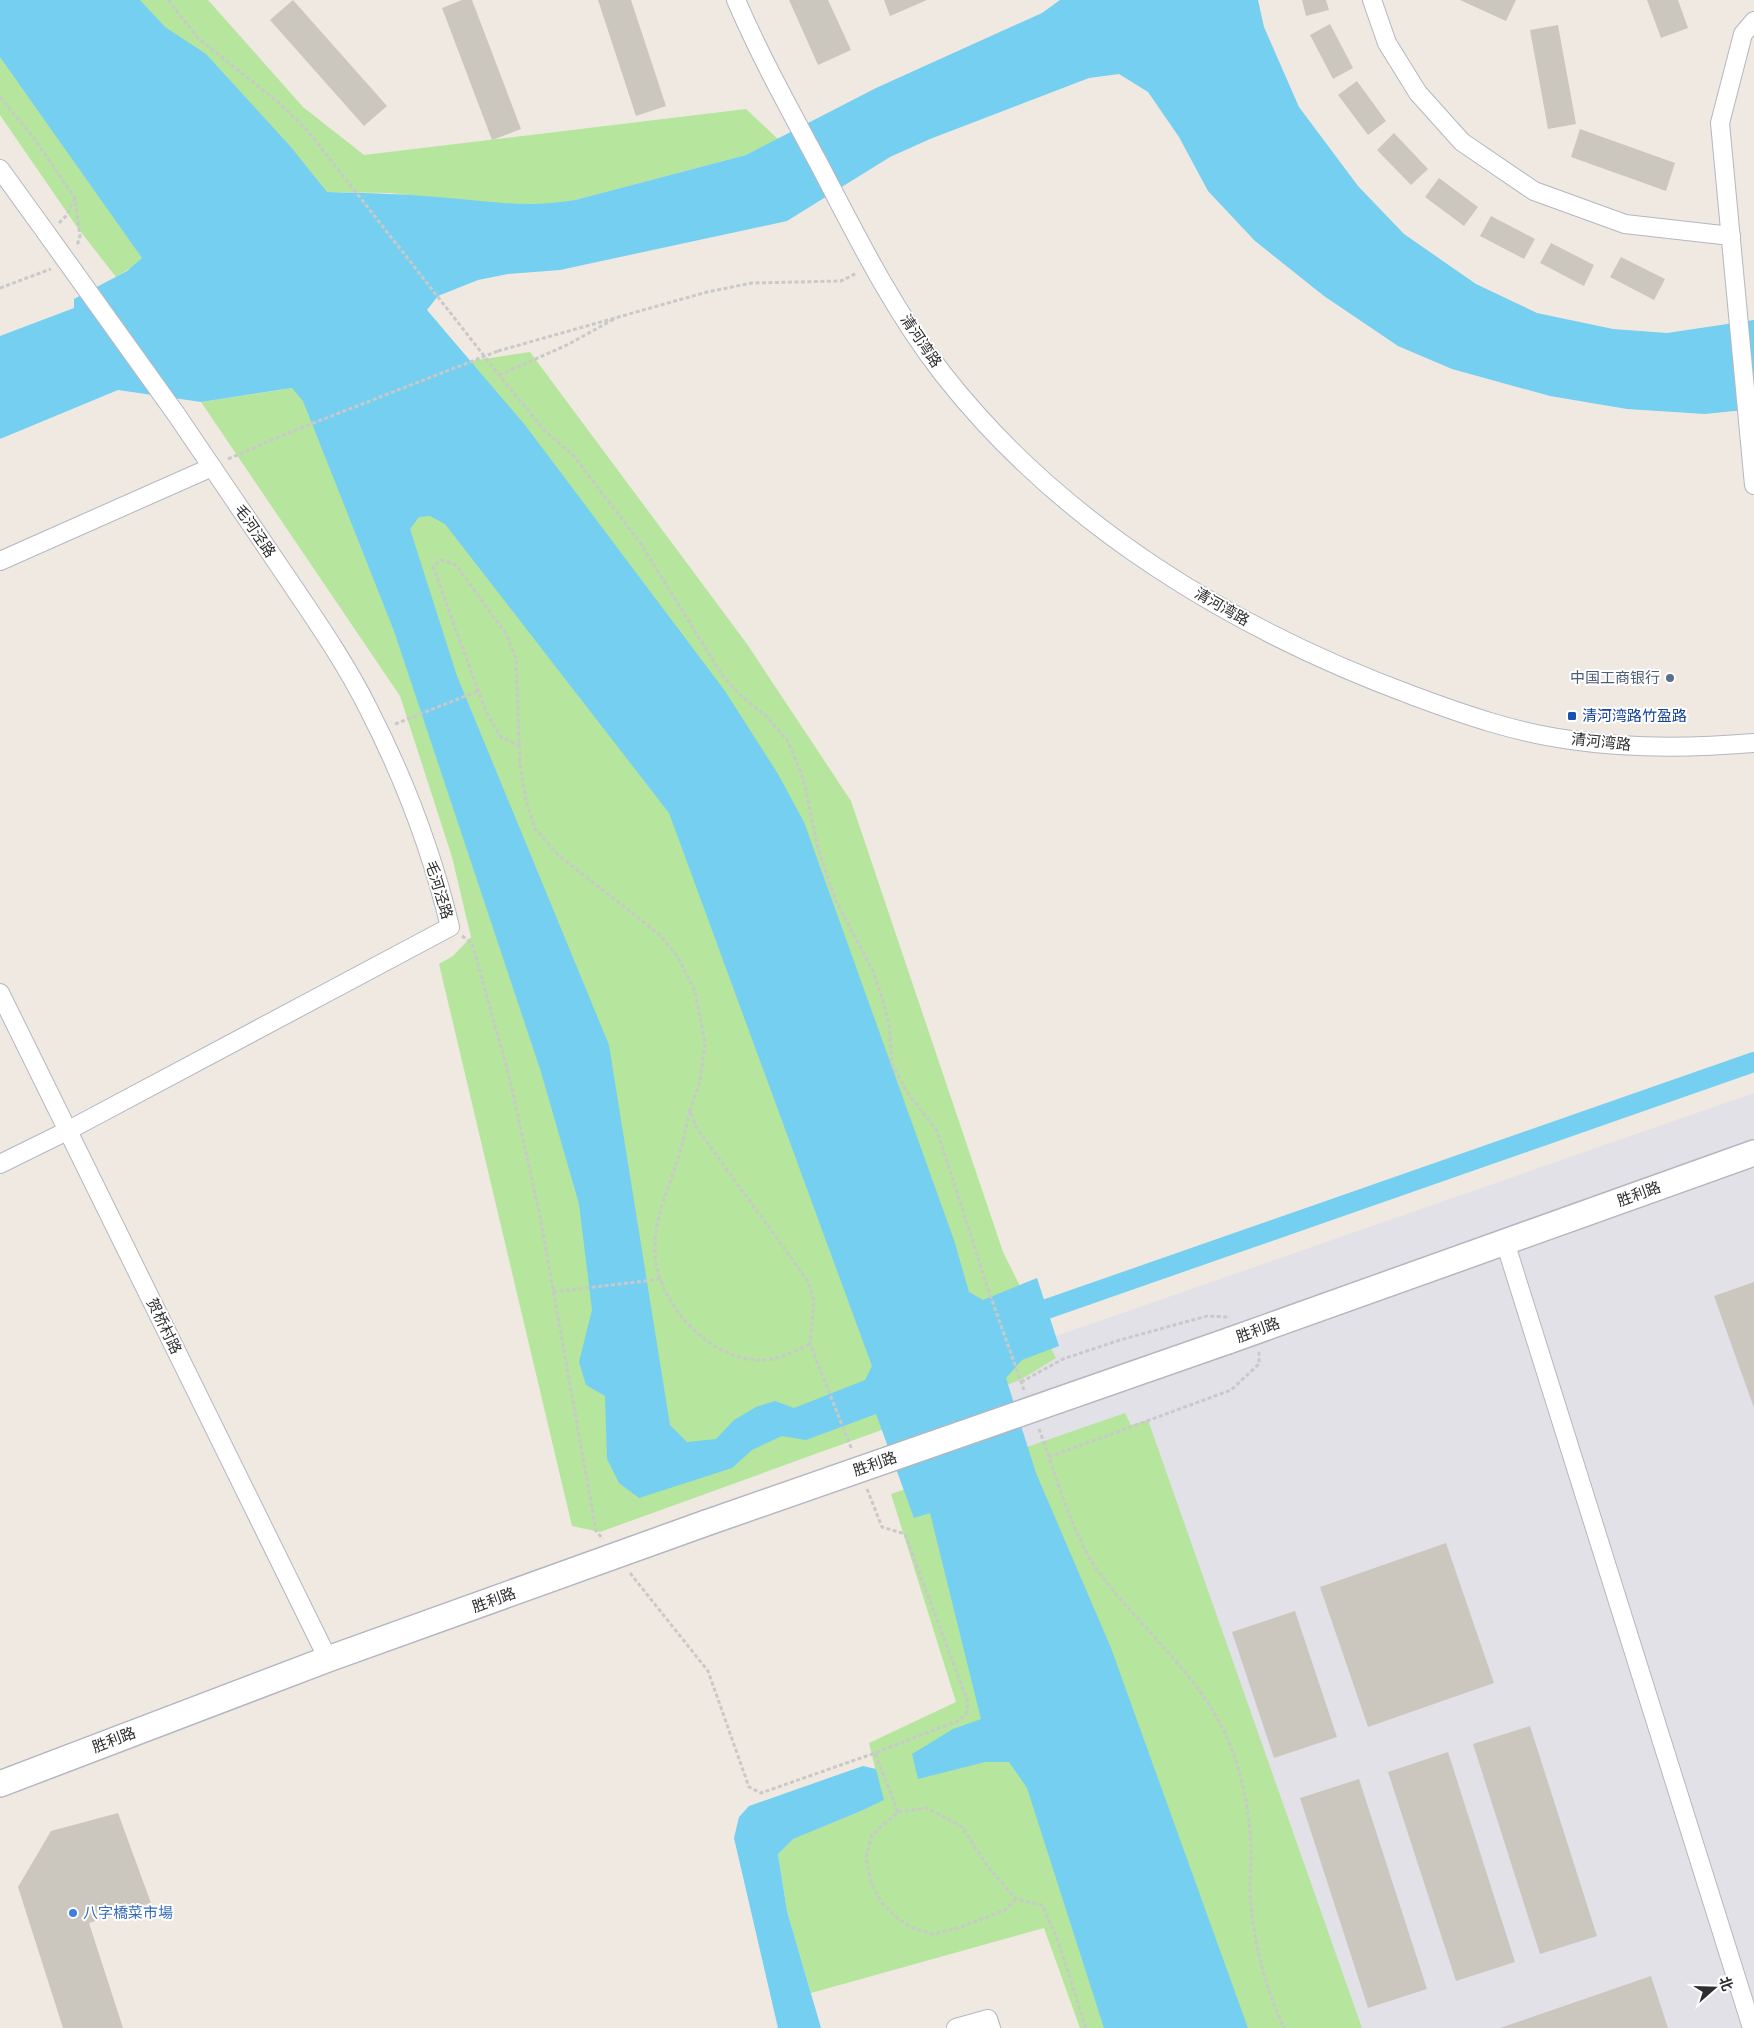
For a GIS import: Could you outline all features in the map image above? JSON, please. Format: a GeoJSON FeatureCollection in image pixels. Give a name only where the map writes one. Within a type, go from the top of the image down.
{"type":"FeatureCollection","features":[{"type":"Feature","properties":{"kind":"main road","name":"胜利路"},"geometry":{"type":"LineString","coordinates":[[0,1784],[328,1659],[706,1523],[1228,1341],[1754,1152]]}},
{"type":"Feature","properties":{"kind":"street","name":"清河湾路"},"geometry":{"type":"LineString","coordinates":[[736,0],[842,209],[892,298],[942,372],[982,420],[1026,464],[1125,546],[1229,612],[1362,677],[1451,710],[1505,726],[1568,740],[1622,746],[1706,747],[1754,743]]}},
{"type":"Feature","properties":{"kind":"street"},"geometry":{"type":"LineString","coordinates":[[1372,0],[1387,43],[1418,93],[1462,142],[1534,192],[1625,224],[1731,236]]}},
{"type":"Feature","properties":{"kind":"street"},"geometry":{"type":"LineString","coordinates":[[1754,21],[1743,34],[1720,123],[1754,485]]}},
{"type":"Feature","properties":{"kind":"street","name":"毛河泾路"},"geometry":{"type":"LineString","coordinates":[[0,169],[176,414],[334,650],[368,706],[393,761],[440,888],[450,926]]}},
{"type":"Feature","properties":{"kind":"street"},"geometry":{"type":"LineString","coordinates":[[0,561],[212,467]]}},
{"type":"Feature","properties":{"kind":"street"},"geometry":{"type":"LineString","coordinates":[[0,1164],[67,1131],[450,926]]}},
{"type":"Feature","properties":{"kind":"street","name":"贺桥村路"},"geometry":{"type":"LineString","coordinates":[[0,994],[328,1659]]}},
{"type":"Feature","properties":{"kind":"street"},"geometry":{"type":"LineString","coordinates":[[1505,1242],[1752,2028]]}},
{"type":"Feature","properties":{"kind":"street"},"geometry":{"type":"LineString","coordinates":[[956,2028],[988,2019],[991,2028]]}},
{"type":"Feature","properties":{"kind":"path"},"geometry":{"type":"LineString","coordinates":[[168,0],[198,38],[279,103],[308,131],[499,375],[545,431],[573,455],[641,544],[722,675],[739,694],[767,717],[787,740],[805,786],[818,849],[836,900],[873,971],[889,1024],[892,1064],[906,1092],[938,1131],[988,1290],[1014,1363]]}},
{"type":"Feature","properties":{"kind":"path"},"geometry":{"type":"LineString","coordinates":[[0,97],[34,137],[74,198],[80,236],[75,253]]}},
{"type":"Feature","properties":{"kind":"path"},"geometry":{"type":"LineString","coordinates":[[47,234],[68,215],[74,198]]}},
{"type":"Feature","properties":{"kind":"path"},"geometry":{"type":"LineString","coordinates":[[212,467],[288,433],[498,350],[707,292],[752,283],[782,280],[841,281],[874,265]]}},
{"type":"Feature","properties":{"kind":"path"},"geometry":{"type":"LineString","coordinates":[[0,288],[47,272],[54,267]]}},
{"type":"Feature","properties":{"kind":"path"},"geometry":{"type":"LineString","coordinates":[[499,375],[568,345],[621,315]]}},
{"type":"Feature","properties":{"kind":"path"},"geometry":{"type":"LineString","coordinates":[[520,746],[501,737],[486,712],[433,567],[442,560],[456,565],[506,634],[516,658],[520,746],[526,801],[535,828],[558,855],[660,935],[678,957],[695,991],[705,1043],[700,1081],[690,1110],[680,1151],[657,1219],[654,1249],[661,1279],[671,1303],[690,1328],[712,1344],[735,1356],[760,1360],[791,1353],[810,1344]]}},
{"type":"Feature","properties":{"kind":"path"},"geometry":{"type":"LineString","coordinates":[[379,731],[478,691]]}},
{"type":"Feature","properties":{"kind":"path"},"geometry":{"type":"LineString","coordinates":[[450,926],[472,943],[509,1076],[540,1216],[596,1531]]}},
{"type":"Feature","properties":{"kind":"path"},"geometry":{"type":"LineString","coordinates":[[690,1110],[696,1127],[808,1281],[814,1300],[810,1344],[853,1454]]}},
{"type":"Feature","properties":{"kind":"path"},"geometry":{"type":"LineString","coordinates":[[553,1292],[661,1279]]}},
{"type":"Feature","properties":{"kind":"path"},"geometry":{"type":"LineString","coordinates":[[1021,1382],[1063,1360],[1120,1340],[1207,1316],[1243,1317],[1260,1329],[1259,1364],[1231,1390],[1049,1457],[1081,1543],[1097,1570],[1193,1684],[1212,1709],[1228,1738],[1239,1774],[1247,1814],[1251,1853],[1250,1902],[1255,1943],[1284,2028]]}},
{"type":"Feature","properties":{"kind":"path"},"geometry":{"type":"LineString","coordinates":[[644,1592],[708,1671],[749,1787],[762,1793],[875,1753],[960,1720],[968,1711],[967,1700],[905,1534],[882,1527],[864,1481]]}},
{"type":"Feature","properties":{"kind":"path"},"geometry":{"type":"LineString","coordinates":[[875,1753],[898,1812]]}},
{"type":"Feature","properties":{"kind":"path"},"geometry":{"type":"LineString","coordinates":[[1016,1899],[1004,1910],[961,1927],[933,1934],[915,1929],[898,1919],[881,1902],[871,1882],[866,1857],[872,1835],[898,1812],[927,1808],[962,1827],[988,1867],[1016,1899],[1042,1905],[1057,1938],[1086,2028]]}},
{"type":"Feature","properties":{"kind":"shaded area"},"geometry":{"type":"Polygon","coordinates":[[[1754,1093],[1754,2028],[1248,2028],[1036,1473],[999,1356],[1754,1093]]]}},
{"type":"Feature","properties":{"kind":"green space"},"geometry":{"type":"Polygon","coordinates":[[[0,0],[208,0],[303,107],[364,155],[746,109],[779,140],[746,155],[575,200],[548,205],[521,206],[390,193],[327,192],[152,255],[116,277],[77,227],[0,115],[0,0]]]}},
{"type":"Feature","properties":{"kind":"green space"},"geometry":{"type":"Polygon","coordinates":[[[530,352],[747,644],[851,801],[1003,1252],[1056,1358],[1020,1380],[600,1532],[572,1526],[439,964],[453,956],[471,937],[452,857],[400,696],[201,402],[530,352]]]}},
{"type":"Feature","properties":{"kind":"green space"},"geometry":{"type":"Polygon","coordinates":[[[1125,1413],[1131,1425],[1148,1420],[1362,2028],[1080,2028],[1044,1928],[811,1993],[787,1911],[778,1854],[792,1839],[883,1800],[869,1743],[956,1702],[891,1494],[1125,1413]]]}},
{"type":"Feature","properties":{"kind":"water"},"geometry":{"type":"Polygon","coordinates":[[[0,0],[140,0],[165,27],[206,54],[290,146],[327,192],[373,193],[512,204],[542,204],[575,200],[746,155],[876,88],[1042,13],[1060,0],[1258,0],[1264,27],[1299,107],[1358,186],[1404,234],[1476,284],[1537,313],[1613,329],[1667,333],[1754,320],[1754,409],[1705,414],[1627,409],[1550,396],[1452,369],[1398,346],[1324,296],[1255,241],[1208,191],[1179,137],[1148,92],[1119,74],[1089,78],[930,139],[890,157],[787,221],[560,270],[508,274],[478,280],[438,296],[427,310],[525,425],[725,691],[778,774],[804,822],[954,1240],[969,1292],[983,1300],[1037,1278],[1059,1346],[1022,1360],[1006,1378],[1036,1473],[1111,1648],[1248,2028],[1104,2028],[1027,1788],[1009,1762],[985,1762],[918,1779],[912,1754],[953,1729],[981,1719],[930,1513],[914,1518],[876,1414],[806,1440],[782,1436],[752,1450],[732,1468],[639,1498],[619,1483],[607,1459],[605,1396],[586,1385],[579,1362],[592,1310],[579,1204],[541,1072],[394,631],[303,401],[292,388],[201,402],[118,390],[0,439],[0,336],[74,308],[74,299],[127,271],[142,258],[0,57],[0,0]],[[430,516],[419,517],[410,529],[457,676],[609,1045],[670,1425],[687,1442],[716,1439],[734,1420],[756,1407],[775,1401],[794,1408],[865,1380],[872,1366],[669,813],[445,524],[430,516]]]}},
{"type":"Feature","properties":{"kind":"water"},"geometry":{"type":"Polygon","coordinates":[[[863,1766],[876,1769],[884,1800],[793,1839],[778,1854],[787,1911],[821,2028],[778,2028],[734,1838],[739,1817],[749,1806],[863,1766]]]}},
{"type":"Feature","properties":{"kind":"building"},"geometry":{"type":"Polygon","coordinates":[[[293,0],[387,106],[364,126],[270,20],[293,0]]]}},
{"type":"Feature","properties":{"kind":"building"},"geometry":{"type":"Polygon","coordinates":[[[462,0],[472,0],[521,129],[492,140],[442,8],[462,0]]]}},
{"type":"Feature","properties":{"kind":"building"},"geometry":{"type":"Polygon","coordinates":[[[598,0],[631,0],[666,106],[636,116],[598,0]]]}},
{"type":"Feature","properties":{"kind":"building"},"geometry":{"type":"Polygon","coordinates":[[[789,0],[828,0],[851,50],[818,65],[789,0]]]}},
{"type":"Feature","properties":{"kind":"building"},"geometry":{"type":"Polygon","coordinates":[[[884,0],[927,0],[890,16],[884,0]]]}},
{"type":"Feature","properties":{"kind":"building"},"geometry":{"type":"Polygon","coordinates":[[[1302,0],[1326,0],[1329,10],[1306,16],[1302,0]]]}},
{"type":"Feature","properties":{"kind":"building"},"geometry":{"type":"Polygon","coordinates":[[[1460,0],[1516,0],[1506,21],[1460,0]]]}},
{"type":"Feature","properties":{"kind":"building"},"geometry":{"type":"Polygon","coordinates":[[[1647,0],[1678,0],[1688,28],[1661,38],[1647,0]]]}},
{"type":"Feature","properties":{"kind":"building"},"geometry":{"type":"Polygon","coordinates":[[[1330,24],[1353,68],[1333,79],[1310,35],[1330,24]]]}},
{"type":"Feature","properties":{"kind":"building"},"geometry":{"type":"Polygon","coordinates":[[[1558,25],[1576,124],[1548,129],[1530,30],[1558,25]]]}},
{"type":"Feature","properties":{"kind":"building"},"geometry":{"type":"Polygon","coordinates":[[[1357,81],[1386,121],[1368,135],[1338,95],[1357,81]]]}},
{"type":"Feature","properties":{"kind":"building"},"geometry":{"type":"Polygon","coordinates":[[[1580,129],[1675,163],[1666,191],[1571,157],[1580,129]]]}},
{"type":"Feature","properties":{"kind":"building"},"geometry":{"type":"Polygon","coordinates":[[[1394,133],[1428,169],[1411,185],[1377,150],[1394,133]]]}},
{"type":"Feature","properties":{"kind":"building"},"geometry":{"type":"Polygon","coordinates":[[[1439,178],[1478,207],[1464,226],[1425,197],[1439,178]]]}},
{"type":"Feature","properties":{"kind":"building"},"geometry":{"type":"Polygon","coordinates":[[[1491,216],[1535,239],[1524,259],[1480,236],[1491,216]]]}},
{"type":"Feature","properties":{"kind":"building"},"geometry":{"type":"Polygon","coordinates":[[[1551,243],[1594,265],[1584,286],[1540,263],[1551,243]]]}},
{"type":"Feature","properties":{"kind":"building"},"geometry":{"type":"Polygon","coordinates":[[[1621,257],[1665,279],[1654,300],[1610,277],[1621,257]]]}},
{"type":"Feature","properties":{"kind":"building"},"geometry":{"type":"Polygon","coordinates":[[[1754,1282],[1754,1408],[1714,1296],[1754,1282]]]}},
{"type":"Feature","properties":{"kind":"building"},"geometry":{"type":"Polygon","coordinates":[[[1446,1543],[1494,1683],[1368,1727],[1320,1587],[1446,1543]]]}},
{"type":"Feature","properties":{"kind":"building"},"geometry":{"type":"Polygon","coordinates":[[[1295,1611],[1337,1737],[1274,1758],[1232,1632],[1295,1611]]]}},
{"type":"Feature","properties":{"kind":"building"},"geometry":{"type":"Polygon","coordinates":[[[1530,1726],[1597,1936],[1540,1954],[1473,1744],[1530,1726]]]}},
{"type":"Feature","properties":{"kind":"building"},"geometry":{"type":"Polygon","coordinates":[[[1448,1752],[1515,1962],[1456,1981],[1388,1772],[1448,1752]]]}},
{"type":"Feature","properties":{"kind":"building"},"geometry":{"type":"Polygon","coordinates":[[[1359,1779],[1427,1989],[1368,2008],[1300,1798],[1359,1779]]]}},
{"type":"Feature","properties":{"kind":"building","name":"八字橋菜市場"},"geometry":{"type":"Polygon","coordinates":[[[118,1813],[151,1903],[89,1923],[123,2028],[63,2028],[18,1887],[51,1831],[118,1813]]]}},
{"type":"Feature","properties":{"kind":"building"},"geometry":{"type":"Polygon","coordinates":[[[1651,1976],[1668,2028],[1500,2028],[1651,1976]]]}},
{"type":"Feature","properties":{"kind":"waterway"},"geometry":{"type":"LineString","coordinates":[[1021,1318],[1754,1062]]}},
{"type":"Feature","properties":{"kind":"place","name":"中国工商银行"},"geometry":{"type":"Point","coordinates":[1670,678]}},
{"type":"Feature","properties":{"kind":"place","name":"清河湾路竹盈路"},"geometry":{"type":"Point","coordinates":[1572,716]}},
{"type":"Feature","properties":{"kind":"place","name":"八字橋菜市場"},"geometry":{"type":"Point","coordinates":[73,1913]}}]}
